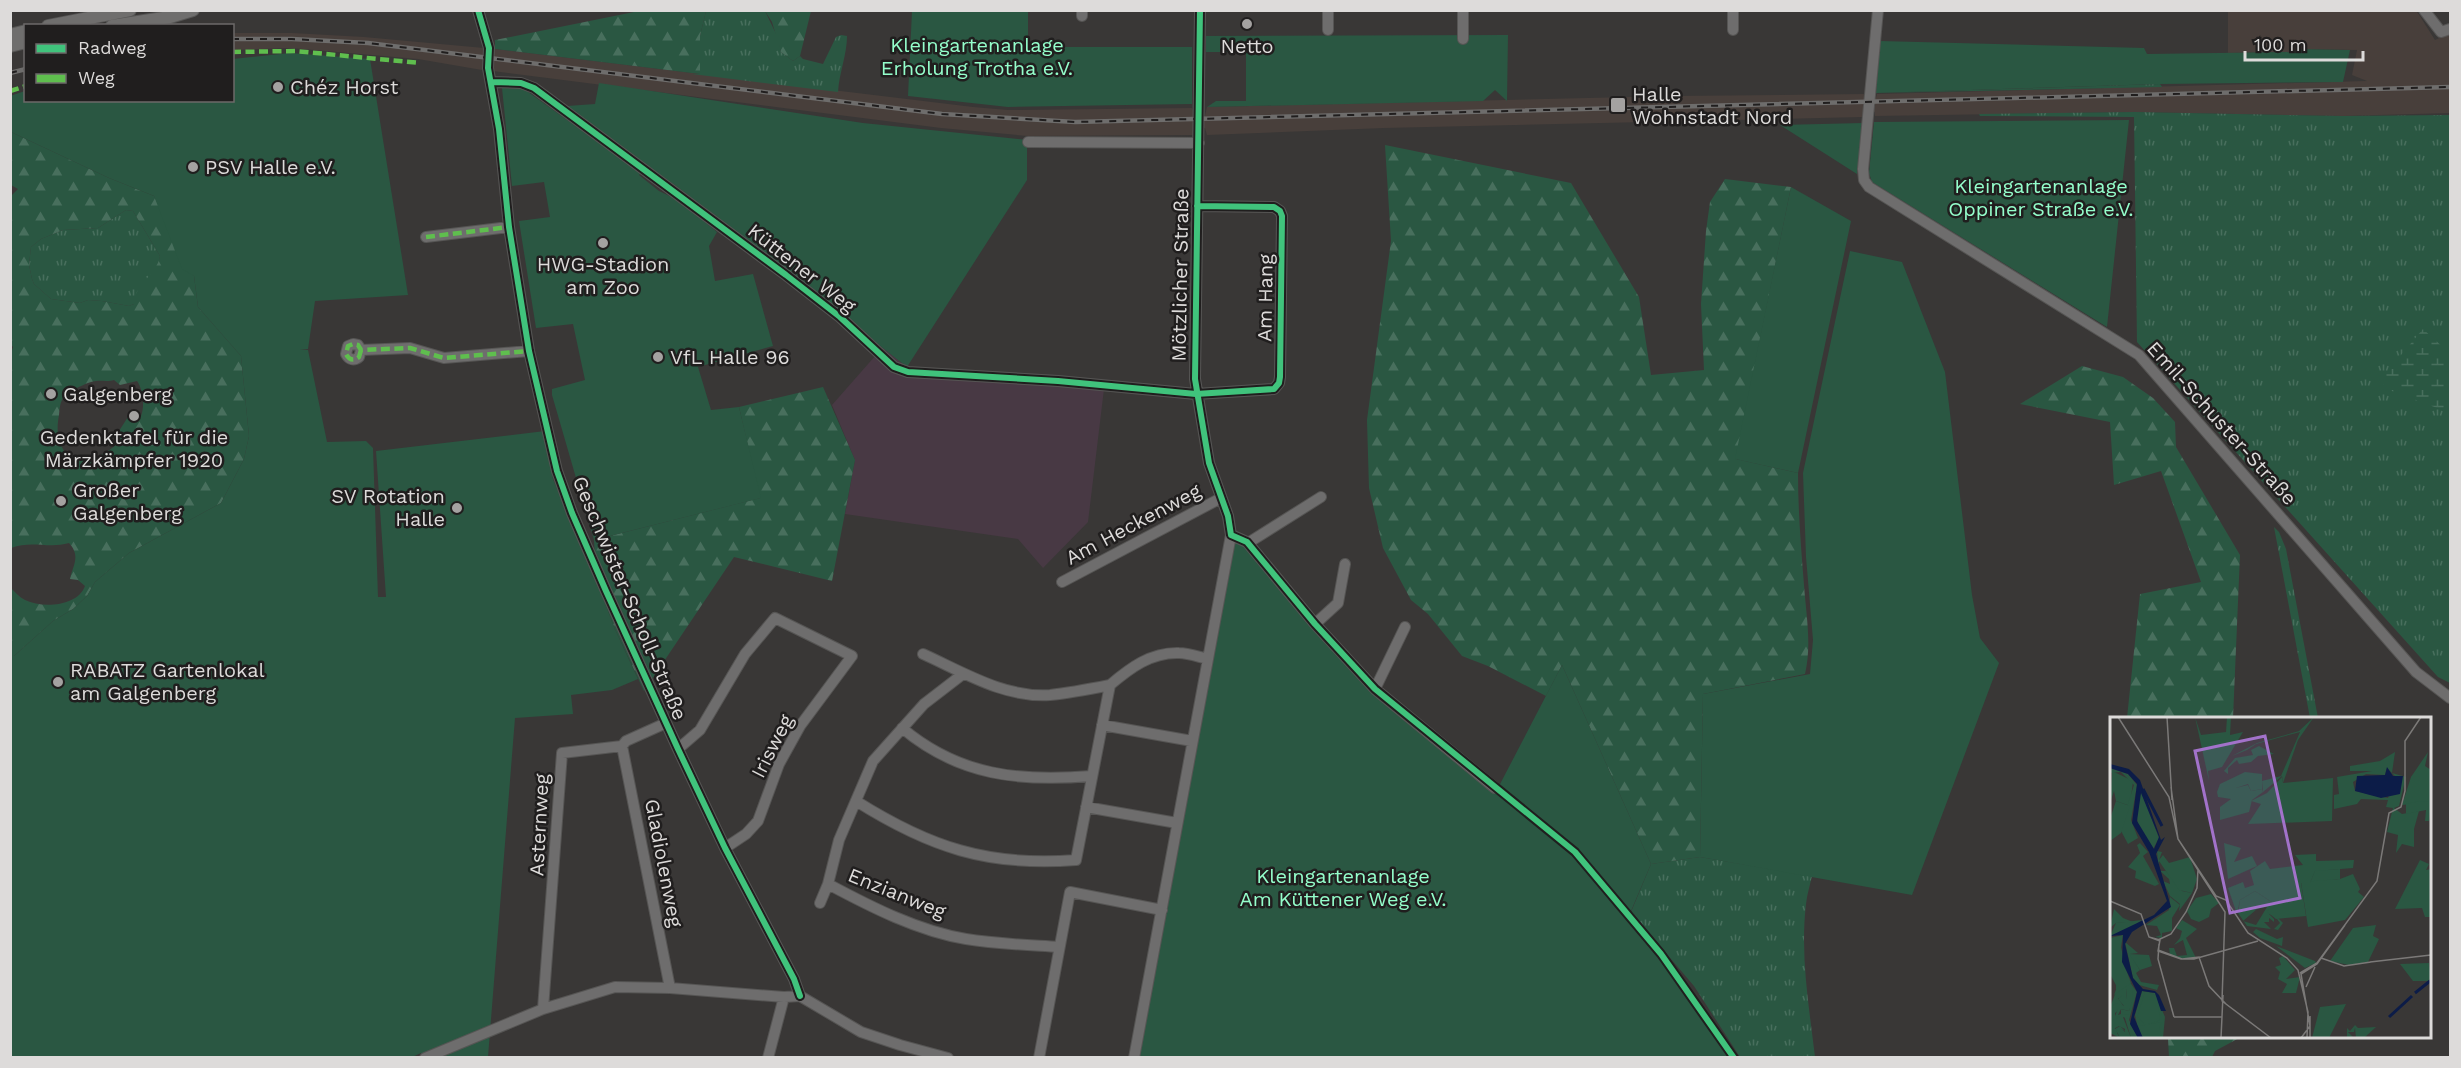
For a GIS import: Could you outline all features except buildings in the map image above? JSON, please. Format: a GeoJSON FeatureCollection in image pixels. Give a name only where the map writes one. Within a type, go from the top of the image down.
{"type":"FeatureCollection","features":[{"type":"Feature","properties":{"kind":"main road"},"geometry":{"type":"LineString","coordinates":[[58,24],[130,10]]}},
{"type":"Feature","properties":{"kind":"main road"},"geometry":{"type":"LineString","coordinates":[[125,24],[170,17],[194,10]]}},
{"type":"Feature","properties":{"kind":"street","name":"Geschwister-Scholl-Straße"},"geometry":{"type":"LineString","coordinates":[[478,10],[489,44],[488,68],[499,129],[509,227],[529,351],[557,471],[572,513],[666,723],[725,848],[794,980],[800,996]]}},
{"type":"Feature","properties":{"kind":"street","name":"Mötzlicher Straße"},"geometry":{"type":"LineString","coordinates":[[1200,10],[1194,379],[1209,464],[1230,523],[1231,535]]}},
{"type":"Feature","properties":{"kind":"street"},"geometry":{"type":"LineString","coordinates":[[1328,10],[1328,30]]}},
{"type":"Feature","properties":{"kind":"street"},"geometry":{"type":"LineString","coordinates":[[1463,10],[1463,39]]}},
{"type":"Feature","properties":{"kind":"street"},"geometry":{"type":"LineString","coordinates":[[1733,10],[1733,30]]}},
{"type":"Feature","properties":{"kind":"street","name":"Emil-Schuster-Straße"},"geometry":{"type":"LineString","coordinates":[[1878,10],[1863,169],[1865,182],[1876,193],[2139,355],[2416,672],[2451,698]]}},
{"type":"Feature","properties":{"kind":"street"},"geometry":{"type":"LineString","coordinates":[[2424,10],[2441,32],[2451,28]]}},
{"type":"Feature","properties":{"kind":"street","name":"Küttener Weg"},"geometry":{"type":"LineString","coordinates":[[492,82],[521,82],[534,88],[786,275],[840,317],[887,361],[902,370],[927,375],[1058,381],[1196,394]]}},
{"type":"Feature","properties":{"kind":"street"},"geometry":{"type":"LineString","coordinates":[[1028,142],[1199,143]]}},
{"type":"Feature","properties":{"kind":"street","name":"Am Hang"},"geometry":{"type":"LineString","coordinates":[[1196,394],[1269,390],[1279,383],[1282,216],[1274,207],[1197,206]]}},
{"type":"Feature","properties":{"kind":"street"},"geometry":{"type":"LineString","coordinates":[[426,237],[509,227]]}},
{"type":"Feature","properties":{"kind":"street"},"geometry":{"type":"LineString","coordinates":[[362,350],[410,348],[444,358],[529,351]]}},
{"type":"Feature","properties":{"kind":"street"},"geometry":{"type":"LineString","coordinates":[[1248,543],[1321,497]]}},
{"type":"Feature","properties":{"kind":"street","name":"Am Heckenweg"},"geometry":{"type":"LineString","coordinates":[[1062,582],[1221,498]]}},
{"type":"Feature","properties":{"kind":"street"},"geometry":{"type":"LineString","coordinates":[[1134,1058],[1231,535],[1248,543],[1315,624],[1375,689],[1495,788]]}},
{"type":"Feature","properties":{"kind":"street"},"geometry":{"type":"LineString","coordinates":[[1315,624],[1338,603],[1345,564]]}},
{"type":"Feature","properties":{"kind":"street","name":"Irisweg"},"geometry":{"type":"LineString","coordinates":[[678,748],[700,730],[745,654],[775,618],[852,657],[800,726],[779,764],[758,821],[746,834],[725,848]]}},
{"type":"Feature","properties":{"kind":"street"},"geometry":{"type":"LineString","coordinates":[[1375,689],[1405,627]]}},
{"type":"Feature","properties":{"kind":"street"},"geometry":{"type":"LineString","coordinates":[[922,654],[994,687],[1049,695],[1110,685],[1140,662],[1157,656],[1179,652],[1208,659]]}},
{"type":"Feature","properties":{"kind":"street"},"geometry":{"type":"LineString","coordinates":[[820,903],[828,884],[839,840],[873,761],[924,704],[963,674]]}},
{"type":"Feature","properties":{"kind":"street"},"geometry":{"type":"LineString","coordinates":[[856,801],[901,828],[950,849],[977,855],[1041,863],[1076,860],[1110,685]]}},
{"type":"Feature","properties":{"kind":"street","name":"Asternweg"},"geometry":{"type":"LineString","coordinates":[[543,1009],[562,753],[622,746],[626,741],[666,723]]}},
{"type":"Feature","properties":{"kind":"street"},"geometry":{"type":"LineString","coordinates":[[1102,724],[1192,741]]}},
{"type":"Feature","properties":{"kind":"street"},"geometry":{"type":"LineString","coordinates":[[902,728],[915,740],[950,759],[977,770],[1003,776],[1047,780],[1092,776]]}},
{"type":"Feature","properties":{"kind":"street","name":"Gladiolenweg"},"geometry":{"type":"LineString","coordinates":[[622,746],[670,988]]}},
{"type":"Feature","properties":{"kind":"street"},"geometry":{"type":"LineString","coordinates":[[1086,807],[1177,822]]}},
{"type":"Feature","properties":{"kind":"street","name":"Enzianweg"},"geometry":{"type":"LineString","coordinates":[[828,884],[914,924],[965,939],[1059,947]]}},
{"type":"Feature","properties":{"kind":"street"},"geometry":{"type":"LineString","coordinates":[[1038,1058],[1070,892],[1162,910]]}},
{"type":"Feature","properties":{"kind":"street"},"geometry":{"type":"LineString","coordinates":[[425,1058],[543,1009],[615,987],[800,996],[861,1032],[948,1058]]}},
{"type":"Feature","properties":{"kind":"street"},"geometry":{"type":"LineString","coordinates":[[768,1058],[784,997]]}},
{"type":"Feature","properties":{"kind":"shaded area"},"geometry":{"type":"Polygon","coordinates":[[[2416,10],[2435,40],[2450,33],[2450,113],[2342,116],[2135,112],[1875,116],[1875,112],[1864,112],[1863,117],[1384,128],[1207,135],[1205,128],[1196,129],[1193,135],[1028,136],[941,128],[493,71],[484,65],[482,70],[418,59],[291,48],[234,50],[234,33],[364,37],[484,48],[493,53],[495,49],[973,107],[1008,110],[1192,108],[1196,116],[1205,116],[1207,107],[1673,96],[1865,94],[1865,99],[1876,98],[1877,94],[2367,81],[2352,75],[2357,50],[2297,49],[2296,52],[2228,53],[2228,11],[2416,10]]]}},
{"type":"Feature","properties":{"kind":"shaded area"},"geometry":{"type":"Polygon","coordinates":[[[883,347],[907,367],[1104,389],[1088,522],[1043,568],[1018,539],[845,514],[855,460],[832,405],[883,347]]]}},
{"type":"Feature","properties":{"kind":"green space"},"geometry":{"type":"Polygon","coordinates":[[[639,11],[706,11],[700,36],[700,74],[495,49],[495,40],[639,11]]]}},
{"type":"Feature","properties":{"kind":"green space"},"geometry":{"type":"Polygon","coordinates":[[[706,11],[765,11],[778,38],[781,52],[793,61],[800,56],[803,59],[823,64],[836,37],[847,36],[838,92],[692,74],[700,74],[700,36],[706,11]]]}},
{"type":"Feature","properties":{"kind":"green space"},"geometry":{"type":"Polygon","coordinates":[[[765,11],[811,11],[800,56],[793,61],[781,52],[772,22],[765,11]]]}},
{"type":"Feature","properties":{"kind":"green space","name":"Kleingartenanlage Erholung Trotha e.V."},"geometry":{"type":"Polygon","coordinates":[[[912,11],[1028,11],[1028,47],[1192,47],[1192,104],[1008,107],[908,96],[912,11]]]}},
{"type":"Feature","properties":{"kind":"green space"},"geometry":{"type":"Polygon","coordinates":[[[1508,35],[1507,101],[1495,90],[1483,101],[1207,107],[1216,101],[1246,101],[1246,52],[1206,52],[1206,36],[1508,35]]]}},
{"type":"Feature","properties":{"kind":"green space"},"geometry":{"type":"Polygon","coordinates":[[[1880,41],[2144,48],[2147,54],[2296,52],[2296,49],[2350,50],[2343,82],[2160,84],[1876,93],[1880,41]]]}},
{"type":"Feature","properties":{"kind":"green space"},"geometry":{"type":"Polygon","coordinates":[[[290,53],[370,59],[408,295],[315,301],[308,349],[300,350],[308,350],[327,442],[366,441],[373,448],[378,597],[386,597],[376,451],[545,431],[553,479],[638,679],[612,690],[571,695],[573,714],[515,718],[488,1057],[421,1057],[421,1053],[410,1058],[11,1057],[11,656],[14,656],[53,621],[73,609],[87,596],[95,582],[129,553],[221,503],[244,459],[249,436],[241,356],[198,307],[194,276],[182,269],[154,196],[109,178],[11,132],[10,96],[24,91],[24,102],[234,102],[234,59],[290,53]]]}},
{"type":"Feature","properties":{"kind":"green space"},"geometry":{"type":"Polygon","coordinates":[[[599,83],[863,123],[1027,140],[1027,180],[907,367],[676,186],[566,110],[567,106],[595,104],[599,83]]]}},
{"type":"Feature","properties":{"kind":"green space"},"geometry":{"type":"Polygon","coordinates":[[[2160,84],[2162,87],[1876,93],[2160,84]]]}},
{"type":"Feature","properties":{"kind":"green space","name":"VfL Halle 96"},"geometry":{"type":"Polygon","coordinates":[[[502,88],[524,89],[641,173],[639,175],[659,191],[680,201],[717,232],[709,246],[715,281],[753,274],[773,346],[698,367],[711,410],[739,407],[761,498],[594,540],[552,395],[552,389],[585,380],[573,324],[536,328],[519,221],[550,217],[544,182],[512,186],[502,88]]]}},
{"type":"Feature","properties":{"kind":"green space"},"geometry":{"type":"Polygon","coordinates":[[[2135,112],[2342,116],[2450,115],[2450,683],[2438,677],[2137,342],[2134,117],[1980,116],[1979,114],[2135,112]]]}},
{"type":"Feature","properties":{"kind":"green space","name":"Kleingartenanlage Oppiner Straße e.V."},"geometry":{"type":"Polygon","coordinates":[[[2129,120],[2107,327],[1872,182],[1869,173],[1874,122],[2129,120]]]}},
{"type":"Feature","properties":{"kind":"green space"},"geometry":{"type":"Polygon","coordinates":[[[1863,123],[1857,174],[1780,125],[1863,123]]]}},
{"type":"Feature","properties":{"kind":"green space"},"geometry":{"type":"Polygon","coordinates":[[[11,132],[109,178],[154,196],[194,276],[198,307],[241,356],[249,436],[244,459],[221,503],[129,553],[95,582],[87,596],[73,609],[53,621],[14,656],[11,656],[10,587],[25,600],[50,605],[68,602],[81,593],[85,586],[78,580],[70,579],[75,552],[69,543],[11,548],[10,356],[13,347],[10,343],[10,197],[18,189],[11,185],[11,132]],[[126,210],[98,228],[63,230],[41,239],[31,247],[29,265],[34,284],[51,299],[80,303],[88,300],[102,301],[129,306],[134,304],[141,285],[155,269],[160,256],[133,211],[126,210]],[[114,380],[86,384],[62,399],[58,431],[60,443],[74,458],[95,457],[107,452],[119,442],[119,431],[128,417],[141,416],[143,398],[137,381],[120,385],[114,380]]]}},
{"type":"Feature","properties":{"kind":"green space"},"geometry":{"type":"Polygon","coordinates":[[[1385,145],[1571,183],[1639,297],[1651,375],[1704,370],[1701,304],[1706,231],[1710,202],[1725,179],[1791,187],[1736,459],[1798,473],[1808,630],[1807,663],[1805,674],[1703,694],[1700,857],[1651,864],[1562,665],[1546,696],[1488,666],[1462,656],[1428,614],[1411,600],[1383,548],[1369,488],[1367,420],[1391,241],[1385,145]]]}},
{"type":"Feature","properties":{"kind":"green space"},"geometry":{"type":"Polygon","coordinates":[[[1791,187],[1851,221],[1798,473],[1735,459],[1791,187]]]}},
{"type":"Feature","properties":{"kind":"green space"},"geometry":{"type":"Polygon","coordinates":[[[126,210],[133,211],[160,256],[159,263],[134,304],[129,306],[102,301],[88,300],[80,303],[51,299],[34,284],[29,265],[31,247],[41,239],[63,230],[98,228],[126,210]]]}},
{"type":"Feature","properties":{"kind":"green space"},"geometry":{"type":"Polygon","coordinates":[[[1850,251],[1902,262],[1945,372],[1972,595],[1980,638],[1999,663],[1912,895],[1700,857],[1703,694],[1810,674],[1813,640],[1806,557],[1803,473],[1850,251]]]}},
{"type":"Feature","properties":{"kind":"green space"},"geometry":{"type":"Polygon","coordinates":[[[2423,329],[2446,350],[2445,411],[2392,391],[2379,381],[2423,329]]]}},
{"type":"Feature","properties":{"kind":"green space"},"geometry":{"type":"Polygon","coordinates":[[[2082,366],[2123,377],[2153,398],[2175,422],[2176,447],[2240,555],[2233,717],[2127,717],[2140,594],[2201,582],[2161,471],[2114,485],[2110,422],[2020,404],[2082,366]]]}},
{"type":"Feature","properties":{"kind":"green space"},"geometry":{"type":"Polygon","coordinates":[[[823,387],[855,460],[832,581],[734,557],[644,691],[614,627],[596,579],[594,540],[760,498],[739,407],[823,387]]]}},
{"type":"Feature","properties":{"kind":"green space"},"geometry":{"type":"Polygon","coordinates":[[[2274,527],[2279,532],[2286,549],[2318,717],[2310,717],[2274,527]]]}},
{"type":"Feature","properties":{"kind":"green space","name":"Kleingartenanlage Am Küttener Weg e.V."},"geometry":{"type":"Polygon","coordinates":[[[1233,539],[1245,544],[1390,706],[1573,854],[1685,991],[1730,1057],[1138,1058],[1233,539]]]}},
{"type":"Feature","properties":{"kind":"green space"},"geometry":{"type":"Polygon","coordinates":[[[1562,665],[1651,864],[1631,911],[1577,849],[1498,788],[1562,665]]]}},
{"type":"Feature","properties":{"kind":"green space"},"geometry":{"type":"Polygon","coordinates":[[[1700,857],[1812,876],[1806,904],[1804,943],[1815,1057],[1740,1057],[1694,986],[1631,912],[1651,864],[1700,857]]]}},
{"type":"Feature","properties":{"kind":"green space"},"geometry":{"type":"Polygon","coordinates":[[[2239,1038],[2215,1051],[2212,1057],[2169,1057],[2168,1039],[2239,1038]]]}},
{"type":"Feature","properties":{"kind":"railway"},"geometry":{"type":"LineString","coordinates":[[234,39],[368,43],[942,114],[1075,122],[2450,87]]}},
{"type":"Feature","properties":{"kind":"railway"},"geometry":{"type":"LineString","coordinates":[[10,73],[24,70]]}},
{"type":"Feature","properties":{"kind":"marked path"},"geometry":{"type":"LineString","coordinates":[[234,52],[295,51],[420,63]]}},
{"type":"Feature","properties":{"kind":"marked path"},"geometry":{"type":"LineString","coordinates":[[10,91],[24,87]]}},
{"type":"Feature","properties":{"kind":"marked path"},"geometry":{"type":"LineString","coordinates":[[426,237],[509,227]]}},
{"type":"Feature","properties":{"kind":"marked path"},"geometry":{"type":"LineString","coordinates":[[361,350],[359,357],[355,359],[350,359],[346,354],[348,346],[353,344],[358,345],[361,350],[410,348],[444,358],[529,351]]}},
{"type":"Feature","properties":{"kind":"cycle path"},"geometry":{"type":"LineString","coordinates":[[478,10],[489,48],[488,68],[499,129],[509,227],[529,351],[557,471],[572,513],[678,749],[725,848],[794,979],[800,996]]}},
{"type":"Feature","properties":{"kind":"cycle path"},"geometry":{"type":"LineString","coordinates":[[1200,10],[1195,379],[1209,463],[1228,516],[1231,535],[1247,542],[1315,624],[1375,689],[1575,852],[1661,954],[1734,1058]]}},
{"type":"Feature","properties":{"kind":"cycle path"},"geometry":{"type":"LineString","coordinates":[[492,82],[521,83],[534,88],[786,275],[840,317],[894,367],[908,372],[1058,381],[1196,394],[1274,389],[1280,377],[1282,216],[1280,211],[1274,207],[1197,206]]}},
{"type":"Feature","properties":{"kind":"place","name":"Netto"},"geometry":{"type":"Point","coordinates":[1247,24]}},
{"type":"Feature","properties":{"kind":"place","name":"Chéz Horst"},"geometry":{"type":"Point","coordinates":[278,87]}},
{"type":"Feature","properties":{"kind":"place","name":"Halle Wohnstadt Nord"},"geometry":{"type":"Point","coordinates":[1618,105]}},
{"type":"Feature","properties":{"kind":"place","name":"PSV Halle e.V."},"geometry":{"type":"Point","coordinates":[193,167]}},
{"type":"Feature","properties":{"kind":"place","name":"HWG-Stadion am Zoo"},"geometry":{"type":"Point","coordinates":[603,243]}},
{"type":"Feature","properties":{"kind":"place","name":"VfL Halle 96"},"geometry":{"type":"Point","coordinates":[658,357]}},
{"type":"Feature","properties":{"kind":"place","name":"Galgenberg"},"geometry":{"type":"Point","coordinates":[51,394]}},
{"type":"Feature","properties":{"kind":"place","name":"Gedenktafel für die Märzkämpfer 1920"},"geometry":{"type":"Point","coordinates":[134,416]}},
{"type":"Feature","properties":{"kind":"place","name":"Großer Galgenberg"},"geometry":{"type":"Point","coordinates":[61,501]}},
{"type":"Feature","properties":{"kind":"place","name":"SV Rotation Halle"},"geometry":{"type":"Point","coordinates":[457,508]}},
{"type":"Feature","properties":{"kind":"place","name":"RABATZ Gartenlokal am Galgenberg"},"geometry":{"type":"Point","coordinates":[58,682]}}]}
